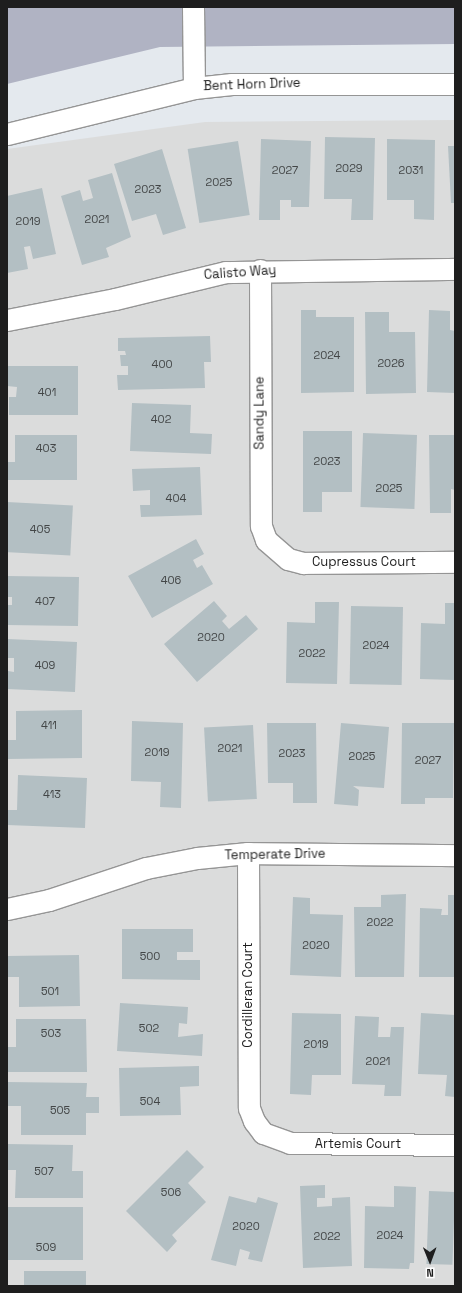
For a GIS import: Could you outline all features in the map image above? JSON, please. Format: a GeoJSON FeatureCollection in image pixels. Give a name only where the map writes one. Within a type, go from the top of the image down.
{"type":"FeatureCollection","features":[{"type":"Feature","properties":{"kind":"street"},"geometry":{"type":"LineString","coordinates":[[193,7],[194,88]]}},
{"type":"Feature","properties":{"kind":"street","name":"Bent Horn Drive"},"geometry":{"type":"LineString","coordinates":[[7,134],[194,88],[232,84],[455,84]]}},
{"type":"Feature","properties":{"kind":"street","name":"Calisto Way"},"geometry":{"type":"LineString","coordinates":[[7,320],[115,299],[198,277],[260,270],[455,269]]}},
{"type":"Feature","properties":{"kind":"street","name":"Sandy Lane"},"geometry":{"type":"LineString","coordinates":[[260,270],[261,526],[276,551]]}},
{"type":"Feature","properties":{"kind":"street","name":"Cupressus Court"},"geometry":{"type":"LineString","coordinates":[[276,551],[303,563],[455,562]]}},
{"type":"Feature","properties":{"kind":"street","name":"Temperate Drive"},"geometry":{"type":"LineString","coordinates":[[7,909],[49,900],[146,868],[248,853],[455,855]]}},
{"type":"Feature","properties":{"kind":"street","name":"Cordilleran Court"},"geometry":{"type":"LineString","coordinates":[[248,853],[249,1108],[263,1133]]}},
{"type":"Feature","properties":{"kind":"street","name":"Artemis Court"},"geometry":{"type":"LineString","coordinates":[[263,1133],[290,1143],[455,1145]]}},
{"type":"Feature","properties":{"kind":"shaded area"},"geometry":{"type":"Polygon","coordinates":[[[7,7],[455,7],[455,44],[160,47],[7,84],[7,7]]]}},
{"type":"Feature","properties":{"kind":"shaded area"},"geometry":{"type":"Polygon","coordinates":[[[455,120],[455,1286],[7,1286],[7,149],[205,122],[455,120]]]}},
{"type":"Feature","properties":{"kind":"building"},"geometry":{"type":"Polygon","coordinates":[[[325,137],[375,138],[373,220],[351,220],[352,199],[324,199],[325,137]]]}},
{"type":"Feature","properties":{"kind":"building"},"geometry":{"type":"Polygon","coordinates":[[[261,139],[311,141],[309,207],[291,207],[291,200],[280,200],[280,220],[259,220],[261,139]]]}},
{"type":"Feature","properties":{"kind":"building"},"geometry":{"type":"Polygon","coordinates":[[[387,139],[435,140],[434,220],[414,219],[414,200],[387,200],[387,139]]]}},
{"type":"Feature","properties":{"kind":"building"},"geometry":{"type":"Polygon","coordinates":[[[238,141],[250,215],[199,223],[188,149],[238,141]]]}},
{"type":"Feature","properties":{"kind":"building"},"geometry":{"type":"Polygon","coordinates":[[[448,146],[455,146],[455,203],[451,203],[448,146]]]}},
{"type":"Feature","properties":{"kind":"building"},"geometry":{"type":"Polygon","coordinates":[[[162,149],[186,228],[163,235],[156,214],[132,221],[114,164],[162,149]]]}},
{"type":"Feature","properties":{"kind":"building"},"geometry":{"type":"Polygon","coordinates":[[[112,173],[131,237],[106,248],[109,257],[82,265],[61,196],[80,190],[83,201],[93,198],[88,180],[112,173]]]}},
{"type":"Feature","properties":{"kind":"building"},"geometry":{"type":"Polygon","coordinates":[[[42,188],[56,254],[33,259],[30,246],[24,247],[28,269],[7,273],[7,196],[42,188]]]}},
{"type":"Feature","properties":{"kind":"building"},"geometry":{"type":"Polygon","coordinates":[[[301,310],[316,310],[316,317],[354,317],[354,392],[301,393],[301,310]]]}},
{"type":"Feature","properties":{"kind":"building"},"geometry":{"type":"Polygon","coordinates":[[[429,310],[450,311],[450,330],[455,331],[455,393],[427,392],[429,310]]]}},
{"type":"Feature","properties":{"kind":"building"},"geometry":{"type":"Polygon","coordinates":[[[365,312],[389,312],[389,332],[415,332],[416,393],[366,394],[365,312]]]}},
{"type":"Feature","properties":{"kind":"building"},"geometry":{"type":"Polygon","coordinates":[[[210,336],[211,362],[204,362],[205,388],[118,390],[117,375],[128,375],[128,366],[121,366],[120,355],[126,355],[125,351],[118,351],[118,338],[210,336]]]}},
{"type":"Feature","properties":{"kind":"building"},"geometry":{"type":"Polygon","coordinates":[[[7,366],[78,366],[78,415],[9,415],[9,397],[16,397],[17,387],[7,386],[7,366]]]}},
{"type":"Feature","properties":{"kind":"building"},"geometry":{"type":"Polygon","coordinates":[[[132,403],[191,405],[190,433],[212,434],[211,454],[130,451],[132,403]]]}},
{"type":"Feature","properties":{"kind":"building"},"geometry":{"type":"Polygon","coordinates":[[[303,431],[352,431],[352,492],[322,492],[322,512],[303,512],[303,431]]]}},
{"type":"Feature","properties":{"kind":"building"},"geometry":{"type":"Polygon","coordinates":[[[363,433],[417,435],[414,509],[360,507],[363,433]]]}},
{"type":"Feature","properties":{"kind":"building"},"geometry":{"type":"Polygon","coordinates":[[[15,435],[77,435],[77,480],[7,480],[7,462],[15,462],[15,435]]]}},
{"type":"Feature","properties":{"kind":"building"},"geometry":{"type":"Polygon","coordinates":[[[429,435],[455,435],[455,490],[451,489],[451,513],[430,513],[429,435]]]}},
{"type":"Feature","properties":{"kind":"building"},"geometry":{"type":"Polygon","coordinates":[[[200,467],[202,515],[141,517],[140,505],[150,505],[150,490],[133,491],[132,469],[200,467]]]}},
{"type":"Feature","properties":{"kind":"building"},"geometry":{"type":"Polygon","coordinates":[[[7,502],[73,505],[70,555],[7,552],[7,502]]]}},
{"type":"Feature","properties":{"kind":"building"},"geometry":{"type":"Polygon","coordinates":[[[196,539],[204,554],[193,560],[197,568],[202,565],[213,584],[152,618],[128,576],[196,539]]]}},
{"type":"Feature","properties":{"kind":"building"},"geometry":{"type":"Polygon","coordinates":[[[7,576],[79,577],[78,626],[7,625],[7,605],[12,605],[12,597],[7,597],[7,576]]]}},
{"type":"Feature","properties":{"kind":"building"},"geometry":{"type":"Polygon","coordinates":[[[214,601],[227,616],[222,621],[229,629],[246,615],[258,629],[197,682],[164,644],[214,601]]]}},
{"type":"Feature","properties":{"kind":"building"},"geometry":{"type":"Polygon","coordinates":[[[315,602],[339,602],[337,684],[286,683],[287,622],[315,623],[315,602]]]}},
{"type":"Feature","properties":{"kind":"building"},"geometry":{"type":"Polygon","coordinates":[[[445,603],[455,603],[455,680],[420,679],[421,623],[445,624],[445,603]]]}},
{"type":"Feature","properties":{"kind":"building"},"geometry":{"type":"Polygon","coordinates":[[[351,606],[403,607],[402,685],[350,684],[351,606]]]}},
{"type":"Feature","properties":{"kind":"building"},"geometry":{"type":"Polygon","coordinates":[[[7,639],[77,642],[75,692],[7,689],[8,671],[14,672],[14,658],[7,658],[7,639]]]}},
{"type":"Feature","properties":{"kind":"building"},"geometry":{"type":"Polygon","coordinates":[[[82,710],[82,758],[7,759],[7,740],[16,740],[16,711],[82,710]]]}},
{"type":"Feature","properties":{"kind":"building"},"geometry":{"type":"Polygon","coordinates":[[[132,721],[183,723],[181,808],[160,807],[161,782],[131,781],[132,721]]]}},
{"type":"Feature","properties":{"kind":"building"},"geometry":{"type":"Polygon","coordinates":[[[267,723],[316,723],[317,803],[293,803],[293,783],[268,783],[267,723]]]}},
{"type":"Feature","properties":{"kind":"building"},"geometry":{"type":"Polygon","coordinates":[[[341,723],[389,727],[384,788],[353,786],[359,790],[358,806],[334,804],[341,723]]]}},
{"type":"Feature","properties":{"kind":"building"},"geometry":{"type":"Polygon","coordinates":[[[402,723],[454,723],[453,798],[425,798],[425,804],[401,804],[402,723]]]}},
{"type":"Feature","properties":{"kind":"building"},"geometry":{"type":"Polygon","coordinates":[[[253,725],[257,799],[208,801],[204,728],[253,725]]]}},
{"type":"Feature","properties":{"kind":"building"},"geometry":{"type":"Polygon","coordinates":[[[18,775],[87,778],[85,828],[7,825],[8,810],[17,810],[18,775]]]}},
{"type":"Feature","properties":{"kind":"building"},"geometry":{"type":"Polygon","coordinates":[[[406,894],[404,977],[355,977],[354,907],[381,907],[381,895],[406,894]]]}},
{"type":"Feature","properties":{"kind":"building"},"geometry":{"type":"Polygon","coordinates":[[[448,895],[455,895],[455,977],[419,977],[420,908],[442,909],[441,915],[448,915],[448,895]]]}},
{"type":"Feature","properties":{"kind":"building"},"geometry":{"type":"Polygon","coordinates":[[[293,897],[310,898],[310,914],[343,915],[341,977],[290,975],[293,897]]]}},
{"type":"Feature","properties":{"kind":"building"},"geometry":{"type":"Polygon","coordinates":[[[122,929],[193,929],[193,952],[177,952],[177,960],[200,960],[200,980],[122,979],[122,929]]]}},
{"type":"Feature","properties":{"kind":"building"},"geometry":{"type":"Polygon","coordinates":[[[79,955],[80,1006],[19,1007],[19,977],[7,977],[7,956],[79,955]]]}},
{"type":"Feature","properties":{"kind":"building"},"geometry":{"type":"Polygon","coordinates":[[[120,1003],[188,1007],[187,1024],[179,1023],[178,1037],[203,1034],[202,1056],[117,1051],[120,1003]]]}},
{"type":"Feature","properties":{"kind":"building"},"geometry":{"type":"Polygon","coordinates":[[[292,1013],[341,1014],[341,1075],[312,1075],[311,1095],[290,1094],[292,1013]]]}},
{"type":"Feature","properties":{"kind":"building"},"geometry":{"type":"Polygon","coordinates":[[[421,1013],[455,1015],[455,1097],[445,1096],[447,1075],[418,1074],[421,1013]]]}},
{"type":"Feature","properties":{"kind":"building"},"geometry":{"type":"Polygon","coordinates":[[[355,1016],[379,1017],[378,1037],[390,1037],[391,1027],[404,1027],[401,1096],[384,1096],[385,1085],[352,1084],[355,1016]]]}},
{"type":"Feature","properties":{"kind":"building"},"geometry":{"type":"Polygon","coordinates":[[[16,1019],[86,1019],[87,1072],[7,1072],[7,1047],[16,1047],[16,1019]]]}},
{"type":"Feature","properties":{"kind":"building"},"geometry":{"type":"Polygon","coordinates":[[[199,1066],[199,1086],[180,1087],[181,1115],[120,1116],[119,1068],[199,1066]]]}},
{"type":"Feature","properties":{"kind":"building"},"geometry":{"type":"Polygon","coordinates":[[[7,1082],[87,1083],[86,1097],[99,1097],[99,1113],[86,1113],[86,1135],[21,1135],[21,1106],[7,1106],[7,1082]]]}},
{"type":"Feature","properties":{"kind":"building"},"geometry":{"type":"Polygon","coordinates":[[[7,1144],[73,1145],[72,1171],[83,1171],[83,1198],[15,1198],[16,1170],[7,1170],[7,1144]]]}},
{"type":"Feature","properties":{"kind":"building"},"geometry":{"type":"Polygon","coordinates":[[[187,1150],[204,1167],[188,1183],[206,1202],[172,1235],[177,1241],[167,1252],[126,1211],[187,1150]]]}},
{"type":"Feature","properties":{"kind":"building"},"geometry":{"type":"Polygon","coordinates":[[[325,1185],[325,1198],[317,1198],[317,1207],[332,1206],[332,1198],[350,1197],[352,1266],[303,1268],[300,1186],[325,1185]]]}},
{"type":"Feature","properties":{"kind":"building"},"geometry":{"type":"Polygon","coordinates":[[[394,1186],[416,1187],[414,1263],[410,1263],[409,1269],[364,1268],[365,1206],[394,1207],[394,1186]]]}},
{"type":"Feature","properties":{"kind":"building"},"geometry":{"type":"Polygon","coordinates":[[[429,1191],[455,1192],[452,1265],[426,1264],[429,1191]]]}},
{"type":"Feature","properties":{"kind":"building"},"geometry":{"type":"Polygon","coordinates":[[[229,1196],[256,1203],[258,1197],[278,1203],[262,1262],[248,1259],[250,1252],[240,1249],[236,1266],[211,1260],[229,1196]]]}},
{"type":"Feature","properties":{"kind":"building"},"geometry":{"type":"Polygon","coordinates":[[[7,1207],[83,1207],[83,1260],[7,1260],[7,1207]]]}},
{"type":"Feature","properties":{"kind":"building"},"geometry":{"type":"Polygon","coordinates":[[[24,1271],[86,1271],[86,1286],[24,1286],[24,1271]]]}}]}
